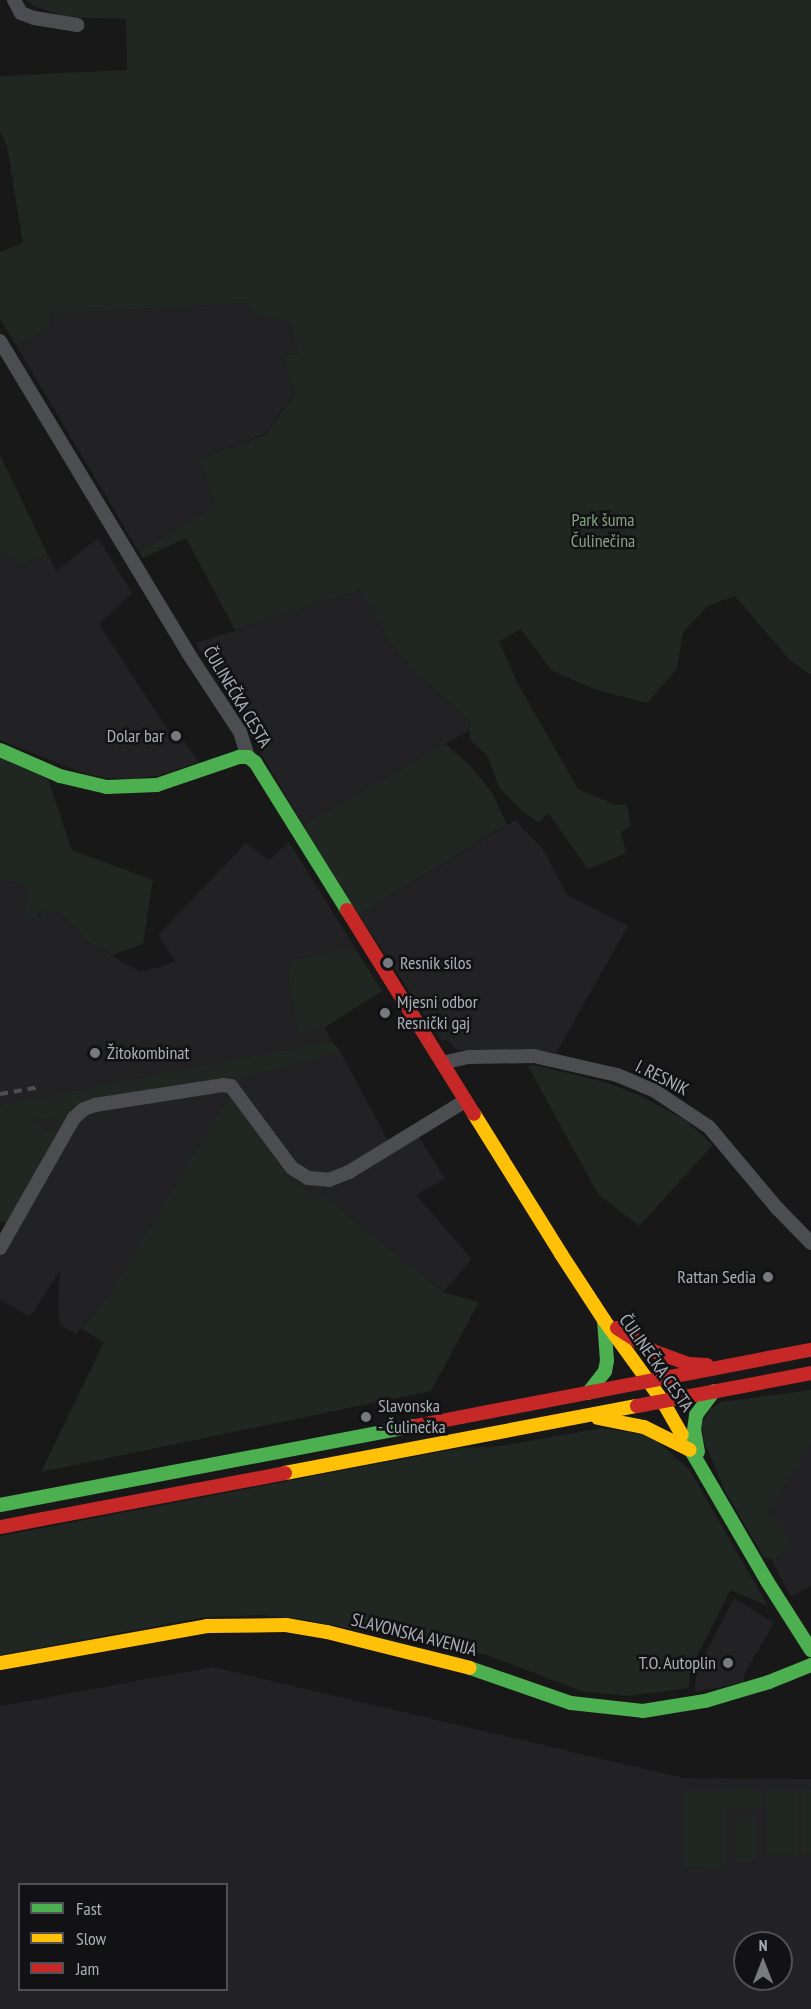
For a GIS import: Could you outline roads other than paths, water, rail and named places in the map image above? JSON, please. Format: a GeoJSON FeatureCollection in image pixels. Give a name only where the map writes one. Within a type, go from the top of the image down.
{"type":"FeatureCollection","features":[{"type":"Feature","properties":{"kind":"street"},"geometry":{"type":"LineString","coordinates":[[14,0],[21,13],[34,18],[77,26]]}},
{"type":"Feature","properties":{"kind":"street","name":"ČULINEČKA CESTA"},"geometry":{"type":"LineString","coordinates":[[0,341],[188,653],[240,732],[248,757],[263,772],[465,1101],[604,1320],[662,1400],[767,1581],[811,1650]]}},
{"type":"Feature","properties":{"kind":"street"},"geometry":{"type":"LineString","coordinates":[[0,750],[60,776],[89,785],[135,788],[157,785],[231,760],[248,757]]}},
{"type":"Feature","properties":{"kind":"street","name":"I. RESNIK"},"geometry":{"type":"LineString","coordinates":[[442,1062],[469,1057],[534,1056],[617,1075],[655,1091],[709,1127],[777,1208],[811,1243]]}},
{"type":"Feature","properties":{"kind":"street"},"geometry":{"type":"LineString","coordinates":[[0,1248],[74,1118],[84,1109],[222,1085],[231,1086],[292,1168],[308,1178],[329,1180],[349,1172],[465,1101]]}},
{"type":"Feature","properties":{"kind":"street"},"geometry":{"type":"LineString","coordinates":[[604,1320],[653,1352],[689,1364],[731,1366]]}},
{"type":"Feature","properties":{"kind":"street"},"geometry":{"type":"LineString","coordinates":[[588,1393],[605,1371],[608,1361],[604,1320]]}},
{"type":"Feature","properties":{"kind":"street"},"geometry":{"type":"LineString","coordinates":[[0,1505],[811,1350]]}},
{"type":"Feature","properties":{"kind":"street"},"geometry":{"type":"LineString","coordinates":[[0,1527],[662,1400],[811,1374]]}},
{"type":"Feature","properties":{"kind":"street"},"geometry":{"type":"LineString","coordinates":[[697,1458],[695,1423],[698,1412],[714,1391]]}},
{"type":"Feature","properties":{"kind":"street"},"geometry":{"type":"LineString","coordinates":[[580,1417],[629,1422],[663,1434],[697,1458]]}},
{"type":"Feature","properties":{"kind":"street","name":"SLAVONSKA AVENIJA"},"geometry":{"type":"LineString","coordinates":[[0,1663],[207,1626],[286,1625],[502,1677],[571,1703],[644,1711],[705,1701],[769,1682],[811,1665]]}},
{"type":"Feature","properties":{"kind":"railway"},"geometry":{"type":"LineString","coordinates":[[0,1094],[40,1087]]}},
{"type":"Feature","properties":{"kind":"place","name":"Dolar bar"},"geometry":{"type":"Point","coordinates":[176,736]}},
{"type":"Feature","properties":{"kind":"place","name":"Resnik silos"},"geometry":{"type":"Point","coordinates":[388,963]}},
{"type":"Feature","properties":{"kind":"place","name":"Mjesni odbor Resnički gaj"},"geometry":{"type":"Point","coordinates":[385,1013]}},
{"type":"Feature","properties":{"kind":"place","name":"Žitokombinat"},"geometry":{"type":"Point","coordinates":[95,1053]}},
{"type":"Feature","properties":{"kind":"place","name":"Rattan Sedia"},"geometry":{"type":"Point","coordinates":[768,1277]}},
{"type":"Feature","properties":{"kind":"place","name":"Slavonska - Čulinečka"},"geometry":{"type":"Point","coordinates":[366,1417]}},
{"type":"Feature","properties":{"kind":"place","name":"T.O. Autoplin"},"geometry":{"type":"Point","coordinates":[728,1663]}},
{"type":"Feature","properties":{"kind":"park label","name":"Park šuma Čulinečina"},"geometry":{"type":"Point","coordinates":[603,531]}}]}
